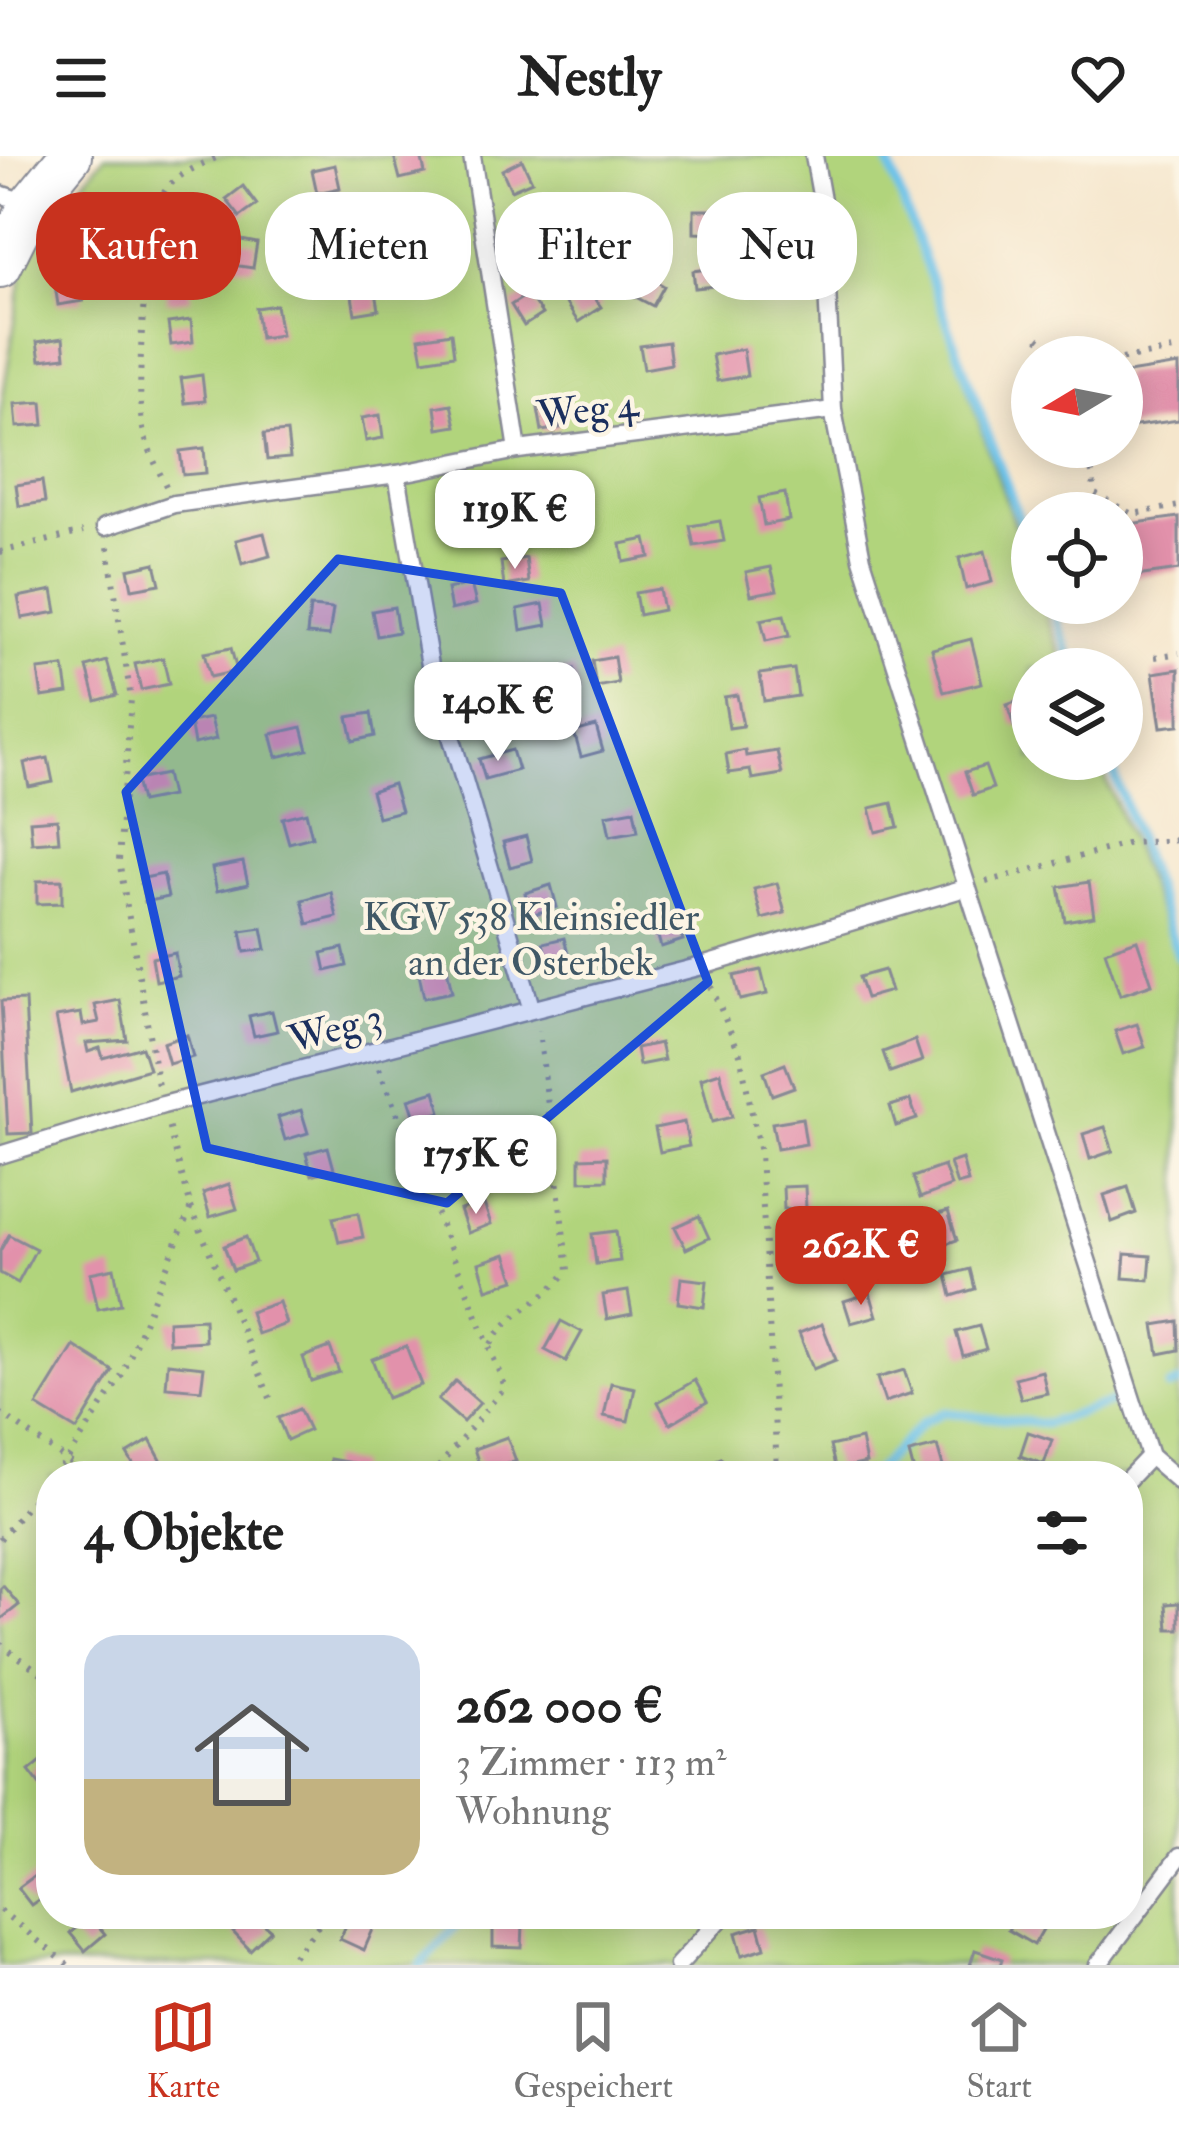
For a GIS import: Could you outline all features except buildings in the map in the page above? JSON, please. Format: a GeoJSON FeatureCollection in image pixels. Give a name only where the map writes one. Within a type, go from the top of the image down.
{"type":"FeatureCollection","features":[{"type":"Feature","properties":{"kind":"street"},"geometry":{"type":"LineString","coordinates":[[0,266],[16,199],[70,156]]}},
{"type":"Feature","properties":{"kind":"lane"},"geometry":{"type":"LineString","coordinates":[[472,156],[518,450]]}},
{"type":"Feature","properties":{"kind":"lane"},"geometry":{"type":"LineString","coordinates":[[814,156],[824,206],[833,410],[862,560],[1150,1456],[1179,1481]]}},
{"type":"Feature","properties":{"kind":"lane","name":"Weg 4"},"geometry":{"type":"LineString","coordinates":[[105,527],[174,504],[397,473],[518,450],[833,410]]}},
{"type":"Feature","properties":{"kind":"lane"},"geometry":{"type":"LineString","coordinates":[[397,473],[430,665],[531,1007]]}},
{"type":"Feature","properties":{"kind":"lane","name":"Weg 3"},"geometry":{"type":"LineString","coordinates":[[0,1155],[163,1105],[702,966],[965,888]]}},
{"type":"Feature","properties":{"kind":"lane"},"geometry":{"type":"LineString","coordinates":[[1143,1463],[1150,1456]]}},
{"type":"Feature","properties":{"kind":"lane"},"geometry":{"type":"LineString","coordinates":[[1143,1905],[1179,1857]]}},
{"type":"Feature","properties":{"kind":"lane"},"geometry":{"type":"LineString","coordinates":[[678,1965],[711,1929]]}},
{"type":"Feature","properties":{"kind":"lane"},"geometry":{"type":"LineString","coordinates":[[1098,1965],[1125,1929]]}},
{"type":"Feature","properties":{"kind":"path"},"geometry":{"type":"LineString","coordinates":[[174,504],[147,446],[141,416],[148,251],[165,191],[194,167],[220,156]]}},
{"type":"Feature","properties":{"kind":"path"},"geometry":{"type":"LineString","coordinates":[[1143,355],[1179,349]]}},
{"type":"Feature","properties":{"kind":"path"},"geometry":{"type":"LineString","coordinates":[[1091,468],[1095,494],[1132,514],[1179,506]]}},
{"type":"Feature","properties":{"kind":"path"},"geometry":{"type":"LineString","coordinates":[[0,552],[105,527],[131,699],[119,860],[138,992],[191,1207],[270,1398]]}},
{"type":"Feature","properties":{"kind":"path"},"geometry":{"type":"LineString","coordinates":[[1155,657],[1179,653]]}},
{"type":"Feature","properties":{"kind":"path"},"geometry":{"type":"LineString","coordinates":[[965,888],[1130,842],[1179,840]]}},
{"type":"Feature","properties":{"kind":"path"},"geometry":{"type":"LineString","coordinates":[[702,966],[740,1054],[760,1153],[777,1461]]}},
{"type":"Feature","properties":{"kind":"path"},"geometry":{"type":"LineString","coordinates":[[490,1344],[505,1320],[553,1292],[568,1270],[539,1027],[531,1007]]}},
{"type":"Feature","properties":{"kind":"path"},"geometry":{"type":"LineString","coordinates":[[373,1052],[505,1387],[443,1461]]}},
{"type":"Feature","properties":{"kind":"path"},"geometry":{"type":"LineString","coordinates":[[0,1413],[67,1460],[123,1374],[191,1207]]}},
{"type":"Feature","properties":{"kind":"path"},"geometry":{"type":"LineString","coordinates":[[0,1539],[36,1496]]}},
{"type":"Feature","properties":{"kind":"path"},"geometry":{"type":"LineString","coordinates":[[0,1644],[36,1669]]}},
{"type":"Feature","properties":{"kind":"path"},"geometry":{"type":"LineString","coordinates":[[0,1910],[68,1965]]}},
{"type":"Feature","properties":{"kind":"path"},"geometry":{"type":"LineString","coordinates":[[286,1965],[316,1929]]}},
{"type":"Feature","properties":{"kind":"highlighted area"},"geometry":{"type":"Polygon","coordinates":[[[338,559],[561,593],[708,982],[447,1203],[207,1148],[126,792],[338,559]]]}},
{"type":"Feature","properties":{"kind":"green space","name":"KGV 538 Kleinsiedler an der Osterbek"},"geometry":{"type":"Polygon","coordinates":[[[105,156],[888,156],[1011,515],[1011,624],[1050,624],[1058,648],[1011,648],[1011,780],[1106,780],[1179,963],[1179,1965],[0,1965],[0,415],[26,252],[36,240],[36,300],[241,300],[241,192],[75,192],[105,156]]]}},
{"type":"Feature","properties":{"kind":"waterway"},"geometry":{"type":"LineString","coordinates":[[886,156],[1011,497]]}},
{"type":"Feature","properties":{"kind":"waterway"},"geometry":{"type":"LineString","coordinates":[[1059,624],[1067,648]]}},
{"type":"Feature","properties":{"kind":"waterway"},"geometry":{"type":"LineString","coordinates":[[1116,780],[1179,957]]}},
{"type":"Feature","properties":{"kind":"waterway"},"geometry":{"type":"LineString","coordinates":[[1169,1387],[1179,1383]]}},
{"type":"Feature","properties":{"kind":"waterway"},"geometry":{"type":"LineString","coordinates":[[885,1461],[923,1422],[944,1412],[1045,1424],[1121,1399]]}},
{"type":"Feature","properties":{"kind":"waterway"},"geometry":{"type":"LineString","coordinates":[[421,1965],[453,1929]]}}]}
